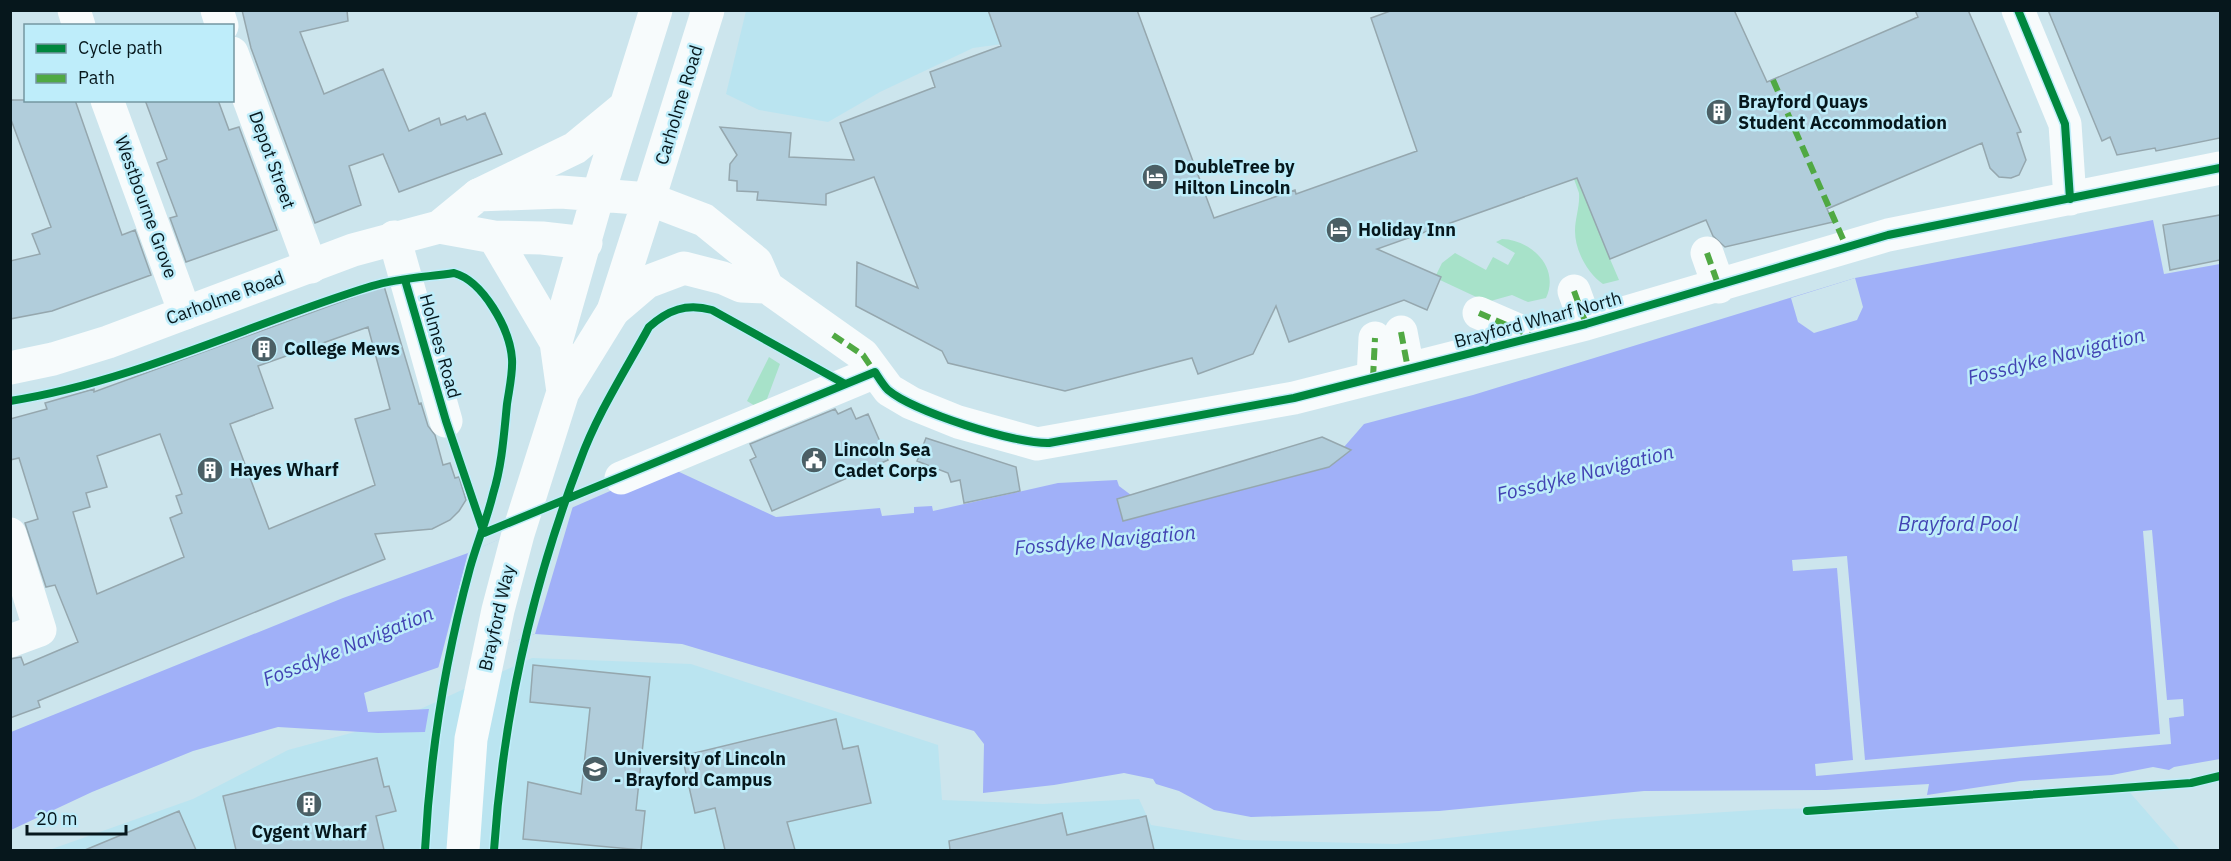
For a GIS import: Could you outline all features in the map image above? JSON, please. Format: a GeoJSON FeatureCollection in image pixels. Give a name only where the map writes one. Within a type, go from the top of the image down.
{"type":"FeatureCollection","features":[{"type":"Feature","properties":{"kind":"street"},"geometry":{"type":"LineString","coordinates":[[556,342],[598,195],[656,10]]}},
{"type":"Feature","properties":{"kind":"street","name":"Carholme Road"},"geometry":{"type":"LineString","coordinates":[[614,312],[708,10]]}},
{"type":"Feature","properties":{"kind":"street"},"geometry":{"type":"LineString","coordinates":[[2018,10],[2065,124],[2070,199]]}},
{"type":"Feature","properties":{"kind":"street","name":"Depot Street"},"geometry":{"type":"LineString","coordinates":[[234,58],[311,267]]}},
{"type":"Feature","properties":{"kind":"street","name":"Westbourne Grove"},"geometry":{"type":"LineString","coordinates":[[108,102],[185,313]]}},
{"type":"Feature","properties":{"kind":"street","name":"Carholme Road"},"geometry":{"type":"LineString","coordinates":[[10,368],[97,345],[394,237],[439,226],[478,195],[576,148],[627,105]]}},
{"type":"Feature","properties":{"kind":"street","name":"Brayford Wharf North"},"geometry":{"type":"LineString","coordinates":[[598,195],[704,220],[756,262],[767,287],[863,355],[889,390],[911,403],[958,422],[1037,444],[1294,398],[1586,324],[1719,287],[1777,266],[1888,235],[2220,168]]}},
{"type":"Feature","properties":{"kind":"street"},"geometry":{"type":"LineString","coordinates":[[478,195],[561,192],[598,195]]}},
{"type":"Feature","properties":{"kind":"street"},"geometry":{"type":"LineString","coordinates":[[586,243],[647,206]]}},
{"type":"Feature","properties":{"kind":"street","name":"Carholme Road"},"geometry":{"type":"LineString","coordinates":[[439,226],[494,237],[542,238],[586,243]]}},
{"type":"Feature","properties":{"kind":"street","name":"Holmes Road"},"geometry":{"type":"LineString","coordinates":[[394,237],[446,421]]}},
{"type":"Feature","properties":{"kind":"street"},"geometry":{"type":"LineString","coordinates":[[494,237],[556,342],[563,392]]}},
{"type":"Feature","properties":{"kind":"street"},"geometry":{"type":"LineString","coordinates":[[1707,253],[1719,287]]}},
{"type":"Feature","properties":{"kind":"street"},"geometry":{"type":"LineString","coordinates":[[563,392],[614,312],[647,282],[684,268],[723,278],[741,286],[767,287]]}},
{"type":"Feature","properties":{"kind":"street"},"geometry":{"type":"LineString","coordinates":[[1574,291],[1586,324]]}},
{"type":"Feature","properties":{"kind":"street"},"geometry":{"type":"LineString","coordinates":[[1479,313],[1534,337]]}},
{"type":"Feature","properties":{"kind":"street"},"geometry":{"type":"LineString","coordinates":[[1373,378],[1388,335],[1408,369]]}},
{"type":"Feature","properties":{"kind":"street"},"geometry":{"type":"LineString","coordinates":[[621,478],[874,372]]}},
{"type":"Feature","properties":{"kind":"street","name":"Brayford Way"},"geometry":{"type":"LineString","coordinates":[[463,850],[473,729],[498,610],[563,392]]}},
{"type":"Feature","properties":{"kind":"street"},"geometry":{"type":"LineString","coordinates":[[10,534],[40,630],[10,641]]}},
{"type":"Feature","properties":{"kind":"shaded area"},"geometry":{"type":"Polygon","coordinates":[[[746,11],[1052,11],[1010,43],[973,48],[880,92],[828,122],[759,110],[726,94],[746,11]]]}},
{"type":"Feature","properties":{"kind":"shaded area","name":"University of Lincoln - Brayford Campus"},"geometry":{"type":"Polygon","coordinates":[[[532,658],[691,664],[938,745],[942,800],[1043,804],[1139,799],[1151,825],[1243,840],[1396,844],[1614,819],[1773,809],[1865,807],[2126,788],[2180,850],[49,850],[193,799],[288,750],[392,722],[532,658]]]}},
{"type":"Feature","properties":{"kind":"green space"},"geometry":{"type":"Polygon","coordinates":[[[1543,93],[1619,280],[1603,284],[1587,267],[1577,246],[1575,231],[1579,193],[1543,93]]]}},
{"type":"Feature","properties":{"kind":"green space"},"geometry":{"type":"Polygon","coordinates":[[[1502,239],[1524,244],[1533,250],[1546,266],[1549,287],[1546,298],[1528,302],[1512,295],[1487,302],[1440,280],[1441,277],[1436,275],[1442,263],[1455,253],[1486,270],[1493,257],[1508,265],[1515,253],[1496,242],[1502,239]]]}},
{"type":"Feature","properties":{"kind":"green space"},"geometry":{"type":"Polygon","coordinates":[[[769,357],[780,364],[764,407],[760,409],[747,401],[769,357]]]}},
{"type":"Feature","properties":{"kind":"water","name":"Brayford Pool"},"geometry":{"type":"Polygon","coordinates":[[[2153,220],[2164,274],[2220,264],[2220,759],[2174,767],[2169,770],[2153,767],[2112,775],[2020,781],[1927,795],[1929,784],[1826,790],[1644,791],[1439,811],[1251,817],[1214,810],[1179,791],[1156,784],[1153,779],[1124,773],[1054,785],[983,793],[984,744],[974,731],[682,644],[535,634],[364,693],[368,712],[429,709],[425,732],[378,733],[278,727],[193,751],[92,792],[11,830],[11,732],[343,598],[468,553],[656,471],[675,470],[776,517],[880,508],[882,516],[914,513],[914,507],[932,506],[933,511],[1058,483],[1117,480],[1119,486],[1131,495],[1137,517],[1329,467],[1341,457],[1344,447],[1364,424],[1473,395],[1855,278],[2153,220]]]}},
{"type":"Feature","properties":{"kind":"pier"},"geometry":{"type":"Polygon","coordinates":[[[1855,278],[1863,307],[1857,320],[1814,333],[1798,322],[1791,298],[1855,278]]]}},
{"type":"Feature","properties":{"kind":"pier"},"geometry":{"type":"Polygon","coordinates":[[[573,506],[535,634],[438,669],[468,553],[573,506]]]}},
{"type":"Feature","properties":{"kind":"pier"},"geometry":{"type":"Polygon","coordinates":[[[2152,530],[2167,700],[2183,699],[2184,716],[2169,718],[2171,744],[1816,776],[1815,764],[1853,760],[1837,568],[1793,571],[1792,560],[1847,556],[1865,760],[2160,734],[2143,531],[2152,530]]]}},
{"type":"Feature","properties":{"kind":"building"},"geometry":{"type":"Polygon","coordinates":[[[242,10],[347,10],[348,21],[300,32],[324,94],[383,69],[409,131],[439,118],[441,125],[465,116],[467,120],[485,113],[502,154],[399,192],[383,154],[349,166],[361,205],[315,223],[251,48],[242,10]]]}},
{"type":"Feature","properties":{"kind":"building"},"geometry":{"type":"Polygon","coordinates":[[[988,10],[1137,10],[1214,218],[1295,190],[1296,194],[1417,151],[1371,18],[1393,10],[1734,10],[1767,82],[1918,17],[1915,10],[1968,10],[2021,132],[2017,133],[2026,160],[2019,175],[2011,178],[1999,177],[1990,168],[1982,143],[1827,209],[1833,222],[1725,247],[1713,236],[1706,220],[1610,259],[1577,178],[1377,249],[1441,277],[1427,310],[1404,300],[1289,342],[1276,306],[1253,354],[1198,374],[1192,358],[1065,391],[948,363],[942,351],[856,306],[857,262],[918,288],[874,177],[826,194],[826,205],[757,200],[758,192],[737,191],[737,181],[729,180],[730,164],[737,155],[720,127],[791,133],[789,157],[854,160],[840,123],[935,87],[930,72],[1001,46],[988,10]]]}},
{"type":"Feature","properties":{"kind":"building"},"geometry":{"type":"Polygon","coordinates":[[[2048,10],[2220,10],[2220,138],[2156,151],[2155,148],[2117,155],[2110,137],[2102,141],[2048,10]]]}},
{"type":"Feature","properties":{"kind":"building"},"geometry":{"type":"Polygon","coordinates":[[[10,100],[76,102],[122,235],[135,230],[151,275],[52,311],[10,319],[10,261],[40,254],[32,234],[51,227],[10,117],[10,100]]]}},
{"type":"Feature","properties":{"kind":"building"},"geometry":{"type":"Polygon","coordinates":[[[146,102],[219,102],[229,130],[239,127],[277,230],[186,262],[170,218],[177,216],[157,163],[167,159],[146,102]]]}},
{"type":"Feature","properties":{"kind":"building"},"geometry":{"type":"Polygon","coordinates":[[[2220,215],[2220,260],[2170,270],[2163,225],[2220,215]]]}},
{"type":"Feature","properties":{"kind":"building"},"geometry":{"type":"Polygon","coordinates":[[[384,286],[419,404],[421,403],[428,426],[435,435],[443,465],[450,463],[455,478],[459,477],[466,500],[450,520],[432,529],[375,534],[385,559],[38,701],[40,707],[10,718],[10,659],[21,657],[24,665],[78,642],[55,585],[46,587],[25,523],[38,519],[19,458],[10,460],[10,419],[47,409],[45,403],[94,389],[94,392],[384,286]],[[368,327],[258,366],[273,408],[230,424],[269,529],[375,485],[355,419],[390,409],[368,327]],[[160,434],[97,456],[107,487],[86,493],[90,507],[73,512],[97,594],[184,557],[170,518],[182,513],[176,496],[182,494],[160,434]]]}},
{"type":"Feature","properties":{"kind":"building","name":"Lincoln Sea Cadet Corps"},"geometry":{"type":"Polygon","coordinates":[[[851,408],[856,419],[868,414],[888,460],[772,511],[750,460],[756,457],[750,444],[835,409],[838,414],[851,408]]]}},
{"type":"Feature","properties":{"kind":"building"},"geometry":{"type":"Polygon","coordinates":[[[1322,437],[1351,450],[1329,467],[1123,521],[1117,499],[1322,437]]]}},
{"type":"Feature","properties":{"kind":"building"},"geometry":{"type":"Polygon","coordinates":[[[926,438],[1016,467],[1020,491],[964,503],[960,480],[951,482],[948,473],[917,461],[926,438]]]}},
{"type":"Feature","properties":{"kind":"building"},"geometry":{"type":"Polygon","coordinates":[[[533,665],[650,677],[636,810],[645,811],[641,850],[523,839],[528,782],[581,794],[590,708],[530,702],[533,665]]]}},
{"type":"Feature","properties":{"kind":"building"},"geometry":{"type":"Polygon","coordinates":[[[836,719],[843,749],[858,746],[871,803],[787,822],[795,850],[725,850],[715,808],[695,813],[682,756],[836,719]]]}},
{"type":"Feature","properties":{"kind":"building","name":"Cygent Wharf"},"geometry":{"type":"Polygon","coordinates":[[[377,758],[384,787],[389,786],[396,811],[376,816],[384,850],[236,850],[223,796],[377,758]]]}},
{"type":"Feature","properties":{"kind":"building"},"geometry":{"type":"Polygon","coordinates":[[[179,811],[196,850],[85,850],[179,811]]]}},
{"type":"Feature","properties":{"kind":"building"},"geometry":{"type":"Polygon","coordinates":[[[1062,813],[1067,835],[1146,816],[1154,850],[950,850],[949,841],[1062,813]]]}},
{"type":"Feature","properties":{"kind":"marked path"},"geometry":{"type":"LineString","coordinates":[[1773,80],[1846,246]]}},
{"type":"Feature","properties":{"kind":"marked path"},"geometry":{"type":"LineString","coordinates":[[1707,253],[1719,287]]}},
{"type":"Feature","properties":{"kind":"marked path"},"geometry":{"type":"LineString","coordinates":[[1574,291],[1586,324]]}},
{"type":"Feature","properties":{"kind":"marked path"},"geometry":{"type":"LineString","coordinates":[[1479,313],[1534,337]]}},
{"type":"Feature","properties":{"kind":"marked path"},"geometry":{"type":"LineString","coordinates":[[1401,332],[1408,369]]}},
{"type":"Feature","properties":{"kind":"marked path"},"geometry":{"type":"LineString","coordinates":[[833,335],[863,355],[876,374]]}},
{"type":"Feature","properties":{"kind":"marked path"},"geometry":{"type":"LineString","coordinates":[[1373,378],[1375,338]]}},
{"type":"Feature","properties":{"kind":"cycle path"},"geometry":{"type":"LineString","coordinates":[[2018,10],[2065,124],[2070,199]]}},
{"type":"Feature","properties":{"kind":"cycle path"},"geometry":{"type":"LineString","coordinates":[[405,280],[446,421],[484,533],[875,372],[888,390],[901,399],[941,417],[1013,438],[1049,443],[1294,398],[1586,324],[1888,235],[2220,168]]}},
{"type":"Feature","properties":{"kind":"cycle path"},"geometry":{"type":"LineString","coordinates":[[10,401],[57,392],[148,366],[382,283],[454,273],[465,278],[485,296],[506,334],[512,359],[511,376],[499,472],[470,568],[446,673],[435,743],[425,850]]}},
{"type":"Feature","properties":{"kind":"cycle path"},"geometry":{"type":"LineString","coordinates":[[494,850],[504,751],[513,701],[522,652],[548,556],[587,444],[649,327],[670,312],[694,307],[712,310],[845,384]]}},
{"type":"Feature","properties":{"kind":"cycle path"},"geometry":{"type":"LineString","coordinates":[[1807,811],[2191,783],[2220,776]]}},
{"type":"Feature","properties":{"kind":"place","name":"Brayford Quays Student Accommodation"},"geometry":{"type":"Point","coordinates":[1719,112]}},
{"type":"Feature","properties":{"kind":"place","name":"DoubleTree by Hilton Lincoln"},"geometry":{"type":"Point","coordinates":[1155,177]}},
{"type":"Feature","properties":{"kind":"place","name":"Holiday Inn"},"geometry":{"type":"Point","coordinates":[1339,230]}},
{"type":"Feature","properties":{"kind":"place","name":"College Mews"},"geometry":{"type":"Point","coordinates":[264,349]}},
{"type":"Feature","properties":{"kind":"place","name":"Lincoln Sea Cadet Corps"},"geometry":{"type":"Point","coordinates":[814,460]}},
{"type":"Feature","properties":{"kind":"place","name":"Hayes Wharf"},"geometry":{"type":"Point","coordinates":[210,470]}},
{"type":"Feature","properties":{"kind":"place","name":"University of Lincoln - Brayford Campus"},"geometry":{"type":"Point","coordinates":[595,769]}},
{"type":"Feature","properties":{"kind":"place","name":"Cygent Wharf"},"geometry":{"type":"Point","coordinates":[309,804]}},
{"type":"Feature","properties":{"kind":"water label","name":"Fossdyke Navigation"},"geometry":{"type":"Point","coordinates":[2056,356]}},
{"type":"Feature","properties":{"kind":"water label","name":"Fossdyke Navigation"},"geometry":{"type":"Point","coordinates":[1585,473]}},
{"type":"Feature","properties":{"kind":"water label","name":"Fossdyke Navigation"},"geometry":{"type":"Point","coordinates":[1105,540]}},
{"type":"Feature","properties":{"kind":"water label","name":"Fossdyke Navigation"},"geometry":{"type":"Point","coordinates":[348,646]}}]}
